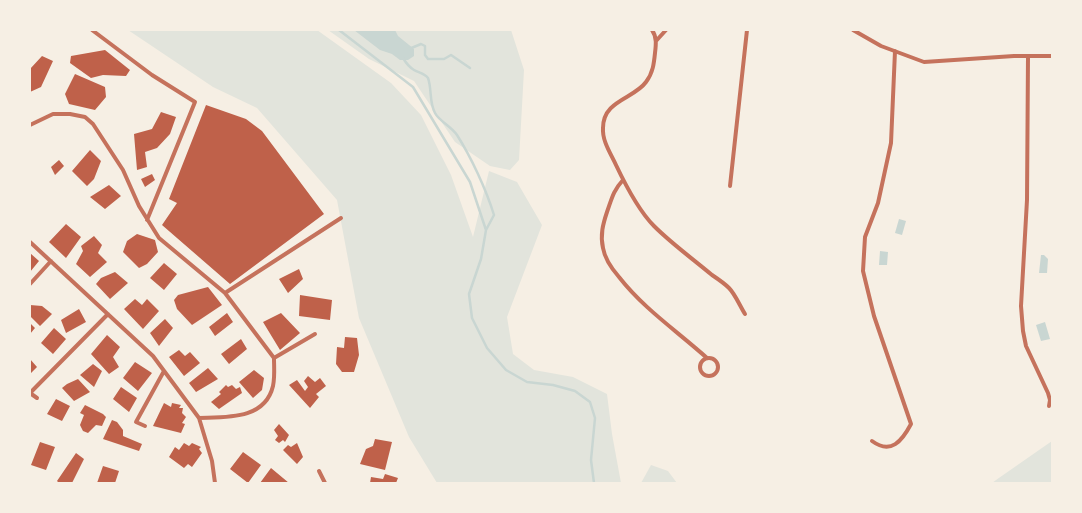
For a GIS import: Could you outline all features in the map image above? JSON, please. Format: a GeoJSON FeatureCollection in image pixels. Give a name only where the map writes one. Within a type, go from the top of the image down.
{"type":"FeatureCollection","features":[{"type":"Feature","properties":{"kind":"street"},"geometry":{"type":"LineString","coordinates":[[92,30],[152,74],[195,102],[147,220]]}},
{"type":"Feature","properties":{"kind":"street"},"geometry":{"type":"LineString","coordinates":[[652,30],[656,35],[653,71],[646,82],[636,92],[619,100],[610,109],[605,117],[603,128],[606,143],[624,180],[653,225],[730,289],[744,314]]}},
{"type":"Feature","properties":{"kind":"street"},"geometry":{"type":"LineString","coordinates":[[656,41],[666,30]]}},
{"type":"Feature","properties":{"kind":"street"},"geometry":{"type":"LineString","coordinates":[[730,186],[747,30]]}},
{"type":"Feature","properties":{"kind":"street"},"geometry":{"type":"LineString","coordinates":[[853,30],[881,46],[924,62],[1052,56]]}},
{"type":"Feature","properties":{"kind":"street"},"geometry":{"type":"LineString","coordinates":[[872,441],[878,446],[888,447],[897,443],[904,436],[911,424],[874,316],[863,271],[865,237],[878,203],[891,144],[895,51]]}},
{"type":"Feature","properties":{"kind":"street"},"geometry":{"type":"LineString","coordinates":[[1028,56],[1027,200],[1022,280],[1022,319],[1026,346],[1048,393],[1050,400],[1049,406]]}},
{"type":"Feature","properties":{"kind":"street"},"geometry":{"type":"LineString","coordinates":[[30,125],[52,114],[70,114],[85,117],[94,124],[123,170],[139,206],[159,238],[225,293],[274,358],[273,387],[265,403],[253,412],[235,417],[199,418]]}},
{"type":"Feature","properties":{"kind":"street"},"geometry":{"type":"LineString","coordinates":[[624,180],[615,188],[602,228],[603,248],[610,267],[628,289],[650,311],[707,358],[714,359],[718,364],[717,371],[711,376],[704,374],[700,369],[701,362],[707,358]]}},
{"type":"Feature","properties":{"kind":"street"},"geometry":{"type":"LineString","coordinates":[[225,293],[341,218]]}},
{"type":"Feature","properties":{"kind":"street"},"geometry":{"type":"LineString","coordinates":[[30,242],[153,356],[199,418],[212,461],[215,483]]}},
{"type":"Feature","properties":{"kind":"street"},"geometry":{"type":"LineString","coordinates":[[30,284],[51,261]]}},
{"type":"Feature","properties":{"kind":"street"},"geometry":{"type":"LineString","coordinates":[[37,398],[30,393],[108,314]]}},
{"type":"Feature","properties":{"kind":"street"},"geometry":{"type":"LineString","coordinates":[[274,358],[315,334]]}},
{"type":"Feature","properties":{"kind":"street"},"geometry":{"type":"LineString","coordinates":[[145,426],[136,422],[164,371]]}},
{"type":"Feature","properties":{"kind":"street"},"geometry":{"type":"LineString","coordinates":[[318,471],[325,483]]}},
{"type":"Feature","properties":{"kind":"shaded area"},"geometry":{"type":"Polygon","coordinates":[[[128,30],[317,30],[391,83],[421,115],[451,175],[473,237],[489,171],[517,182],[542,225],[507,317],[513,354],[534,370],[573,377],[607,394],[612,434],[621,483],[437,483],[409,437],[359,318],[337,200],[257,108],[213,87],[128,30]]]}},
{"type":"Feature","properties":{"kind":"shaded area"},"geometry":{"type":"Polygon","coordinates":[[[328,30],[511,30],[524,70],[519,160],[510,170],[490,166],[455,142],[414,81],[369,59],[328,30]]]}},
{"type":"Feature","properties":{"kind":"shaded area"},"geometry":{"type":"Polygon","coordinates":[[[354,30],[395,30],[398,36],[414,49],[414,56],[408,60],[400,60],[392,54],[380,50],[354,30]]]}},
{"type":"Feature","properties":{"kind":"shaded area"},"geometry":{"type":"Polygon","coordinates":[[[899,219],[906,221],[902,235],[895,233],[899,219]]]}},
{"type":"Feature","properties":{"kind":"shaded area"},"geometry":{"type":"Polygon","coordinates":[[[880,251],[888,252],[887,265],[879,265],[880,251]]]}},
{"type":"Feature","properties":{"kind":"shaded area"},"geometry":{"type":"Polygon","coordinates":[[[1041,255],[1044,255],[1048,259],[1047,273],[1039,273],[1041,255]]]}},
{"type":"Feature","properties":{"kind":"shaded area"},"geometry":{"type":"Polygon","coordinates":[[[1045,322],[1050,339],[1041,341],[1036,325],[1045,322]]]}},
{"type":"Feature","properties":{"kind":"shaded area"},"geometry":{"type":"Polygon","coordinates":[[[1052,441],[1052,483],[992,483],[996,480],[1052,441]]]}},
{"type":"Feature","properties":{"kind":"shaded area"},"geometry":{"type":"Polygon","coordinates":[[[651,465],[668,471],[677,483],[641,483],[651,465]]]}},
{"type":"Feature","properties":{"kind":"building"},"geometry":{"type":"Polygon","coordinates":[[[105,50],[130,70],[126,76],[103,75],[91,78],[70,63],[71,56],[105,50]]]}},
{"type":"Feature","properties":{"kind":"building"},"geometry":{"type":"Polygon","coordinates":[[[42,56],[53,61],[41,87],[30,92],[30,69],[42,56]]]}},
{"type":"Feature","properties":{"kind":"building"},"geometry":{"type":"Polygon","coordinates":[[[75,74],[105,87],[106,97],[95,110],[69,104],[65,94],[75,74]]]}},
{"type":"Feature","properties":{"kind":"building"},"geometry":{"type":"Polygon","coordinates":[[[206,105],[246,119],[262,131],[324,214],[230,284],[162,225],[177,203],[169,199],[206,105]]]}},
{"type":"Feature","properties":{"kind":"building"},"geometry":{"type":"Polygon","coordinates":[[[161,112],[176,117],[170,134],[157,148],[145,152],[147,167],[137,170],[134,134],[152,129],[161,112]]]}},
{"type":"Feature","properties":{"kind":"building"},"geometry":{"type":"Polygon","coordinates":[[[90,150],[101,161],[94,179],[87,186],[72,171],[90,150]]]}},
{"type":"Feature","properties":{"kind":"building"},"geometry":{"type":"Polygon","coordinates":[[[59,160],[64,166],[55,175],[51,167],[59,160]]]}},
{"type":"Feature","properties":{"kind":"building"},"geometry":{"type":"Polygon","coordinates":[[[152,174],[155,180],[145,187],[141,179],[152,174]]]}},
{"type":"Feature","properties":{"kind":"building"},"geometry":{"type":"Polygon","coordinates":[[[109,185],[121,196],[105,209],[90,197],[109,185]]]}},
{"type":"Feature","properties":{"kind":"building"},"geometry":{"type":"Polygon","coordinates":[[[66,224],[81,237],[66,258],[49,242],[66,224]]]}},
{"type":"Feature","properties":{"kind":"building"},"geometry":{"type":"Polygon","coordinates":[[[137,234],[155,240],[158,252],[147,264],[139,268],[123,252],[127,241],[137,234]]]}},
{"type":"Feature","properties":{"kind":"building"},"geometry":{"type":"Polygon","coordinates":[[[94,236],[102,245],[98,253],[107,262],[90,277],[76,264],[83,251],[81,246],[94,236]]]}},
{"type":"Feature","properties":{"kind":"building"},"geometry":{"type":"Polygon","coordinates":[[[30,253],[39,261],[30,272],[30,253]]]}},
{"type":"Feature","properties":{"kind":"building"},"geometry":{"type":"Polygon","coordinates":[[[164,263],[177,274],[164,290],[150,278],[164,263]]]}},
{"type":"Feature","properties":{"kind":"building"},"geometry":{"type":"Polygon","coordinates":[[[299,269],[303,279],[288,293],[279,279],[299,269]]]}},
{"type":"Feature","properties":{"kind":"building"},"geometry":{"type":"Polygon","coordinates":[[[115,272],[128,283],[110,299],[96,284],[101,278],[115,272]]]}},
{"type":"Feature","properties":{"kind":"building"},"geometry":{"type":"Polygon","coordinates":[[[208,287],[222,305],[192,325],[177,309],[174,300],[178,295],[208,287]]]}},
{"type":"Feature","properties":{"kind":"building"},"geometry":{"type":"Polygon","coordinates":[[[300,295],[332,300],[330,320],[299,316],[300,295]]]}},
{"type":"Feature","properties":{"kind":"building"},"geometry":{"type":"Polygon","coordinates":[[[135,299],[142,305],[147,299],[159,311],[143,329],[124,309],[135,299]]]}},
{"type":"Feature","properties":{"kind":"building"},"geometry":{"type":"Polygon","coordinates":[[[30,305],[42,306],[52,314],[40,326],[30,316],[30,305]]]}},
{"type":"Feature","properties":{"kind":"building"},"geometry":{"type":"Polygon","coordinates":[[[79,309],[86,322],[66,333],[61,320],[79,309]]]}},
{"type":"Feature","properties":{"kind":"building"},"geometry":{"type":"Polygon","coordinates":[[[227,313],[233,322],[215,336],[209,327],[227,313]]]}},
{"type":"Feature","properties":{"kind":"building"},"geometry":{"type":"Polygon","coordinates":[[[281,313],[300,333],[280,350],[263,322],[281,313]]]}},
{"type":"Feature","properties":{"kind":"building"},"geometry":{"type":"Polygon","coordinates":[[[165,319],[173,328],[159,346],[150,333],[165,319]]]}},
{"type":"Feature","properties":{"kind":"building"},"geometry":{"type":"Polygon","coordinates":[[[30,323],[35,328],[30,334],[30,323]]]}},
{"type":"Feature","properties":{"kind":"building"},"geometry":{"type":"Polygon","coordinates":[[[54,328],[66,339],[53,354],[41,343],[54,328]]]}},
{"type":"Feature","properties":{"kind":"building"},"geometry":{"type":"Polygon","coordinates":[[[107,335],[120,347],[113,357],[119,367],[109,374],[91,354],[107,335]]]}},
{"type":"Feature","properties":{"kind":"building"},"geometry":{"type":"Polygon","coordinates":[[[345,337],[357,338],[359,355],[354,372],[342,372],[336,364],[337,347],[344,348],[345,337]]]}},
{"type":"Feature","properties":{"kind":"building"},"geometry":{"type":"Polygon","coordinates":[[[241,339],[247,349],[229,364],[221,354],[241,339]]]}},
{"type":"Feature","properties":{"kind":"building"},"geometry":{"type":"Polygon","coordinates":[[[179,350],[185,356],[190,352],[200,363],[184,376],[169,357],[179,350]]]}},
{"type":"Feature","properties":{"kind":"building"},"geometry":{"type":"Polygon","coordinates":[[[30,359],[37,367],[30,374],[30,359]]]}},
{"type":"Feature","properties":{"kind":"building"},"geometry":{"type":"Polygon","coordinates":[[[135,362],[152,373],[138,391],[123,378],[135,362]]]}},
{"type":"Feature","properties":{"kind":"building"},"geometry":{"type":"Polygon","coordinates":[[[93,364],[102,371],[94,387],[80,375],[93,364]]]}},
{"type":"Feature","properties":{"kind":"building"},"geometry":{"type":"Polygon","coordinates":[[[208,368],[218,379],[196,392],[189,383],[208,368]]]}},
{"type":"Feature","properties":{"kind":"building"},"geometry":{"type":"Polygon","coordinates":[[[254,370],[264,378],[262,390],[253,398],[239,382],[254,370]]]}},
{"type":"Feature","properties":{"kind":"building"},"geometry":{"type":"Polygon","coordinates":[[[308,376],[315,382],[320,378],[326,386],[316,394],[319,397],[310,408],[289,385],[297,380],[305,391],[308,387],[304,381],[308,376]]]}},
{"type":"Feature","properties":{"kind":"building"},"geometry":{"type":"Polygon","coordinates":[[[78,379],[90,392],[74,401],[62,388],[78,379]]]}},
{"type":"Feature","properties":{"kind":"building"},"geometry":{"type":"Polygon","coordinates":[[[226,385],[228,387],[232,385],[236,389],[240,387],[242,393],[219,409],[211,402],[221,394],[219,392],[226,385]]]}},
{"type":"Feature","properties":{"kind":"building"},"geometry":{"type":"Polygon","coordinates":[[[121,387],[137,398],[129,412],[113,399],[121,387]]]}},
{"type":"Feature","properties":{"kind":"building"},"geometry":{"type":"Polygon","coordinates":[[[56,399],[70,406],[62,421],[47,414],[56,399]]]}},
{"type":"Feature","properties":{"kind":"building"},"geometry":{"type":"Polygon","coordinates":[[[164,403],[171,407],[172,403],[181,405],[179,408],[183,408],[182,413],[186,417],[182,423],[185,424],[181,433],[153,426],[164,403]]]}},
{"type":"Feature","properties":{"kind":"building"},"geometry":{"type":"Polygon","coordinates":[[[85,405],[106,417],[102,426],[96,425],[88,433],[83,431],[80,425],[84,415],[80,413],[85,405]]]}},
{"type":"Feature","properties":{"kind":"building"},"geometry":{"type":"Polygon","coordinates":[[[112,420],[117,422],[123,430],[123,436],[142,444],[139,451],[103,439],[112,420]]]}},
{"type":"Feature","properties":{"kind":"building"},"geometry":{"type":"Polygon","coordinates":[[[279,424],[289,435],[285,442],[283,440],[279,443],[275,440],[278,436],[274,430],[279,424]]]}},
{"type":"Feature","properties":{"kind":"building"},"geometry":{"type":"Polygon","coordinates":[[[375,439],[392,442],[385,470],[360,464],[366,449],[373,446],[375,439]]]}},
{"type":"Feature","properties":{"kind":"building"},"geometry":{"type":"Polygon","coordinates":[[[40,442],[55,447],[46,470],[31,465],[40,442]]]}},
{"type":"Feature","properties":{"kind":"building"},"geometry":{"type":"Polygon","coordinates":[[[184,443],[189,446],[192,443],[201,447],[199,449],[202,453],[192,467],[188,464],[184,468],[169,457],[175,447],[179,450],[184,443]]]}},
{"type":"Feature","properties":{"kind":"building"},"geometry":{"type":"Polygon","coordinates":[[[297,443],[303,457],[297,464],[283,450],[288,445],[291,447],[297,443]]]}},
{"type":"Feature","properties":{"kind":"building"},"geometry":{"type":"Polygon","coordinates":[[[243,452],[261,465],[248,483],[230,469],[243,452]]]}},
{"type":"Feature","properties":{"kind":"building"},"geometry":{"type":"Polygon","coordinates":[[[76,453],[84,459],[72,483],[59,483],[57,481],[76,453]]]}},
{"type":"Feature","properties":{"kind":"building"},"geometry":{"type":"Polygon","coordinates":[[[103,466],[119,471],[115,483],[97,483],[103,466]]]}},
{"type":"Feature","properties":{"kind":"building"},"geometry":{"type":"Polygon","coordinates":[[[271,468],[289,483],[260,483],[271,468]]]}},
{"type":"Feature","properties":{"kind":"building"},"geometry":{"type":"Polygon","coordinates":[[[385,474],[398,478],[396,483],[370,483],[371,477],[383,479],[385,474]]]}},
{"type":"Feature","properties":{"kind":"waterway"},"geometry":{"type":"LineString","coordinates":[[339,30],[413,87],[470,182],[486,230],[481,259],[469,294],[472,318],[487,348],[506,370],[527,382],[553,385],[575,391],[590,402],[595,418],[591,460],[594,483]]}},
{"type":"Feature","properties":{"kind":"waterway"},"geometry":{"type":"LineString","coordinates":[[409,49],[421,44],[425,46],[425,55],[428,59],[444,59],[451,55],[470,68]]}},
{"type":"Feature","properties":{"kind":"waterway"},"geometry":{"type":"LineString","coordinates":[[403,58],[411,68],[428,78],[435,113],[439,119],[457,135],[473,163],[494,215],[486,230]]}}]}
